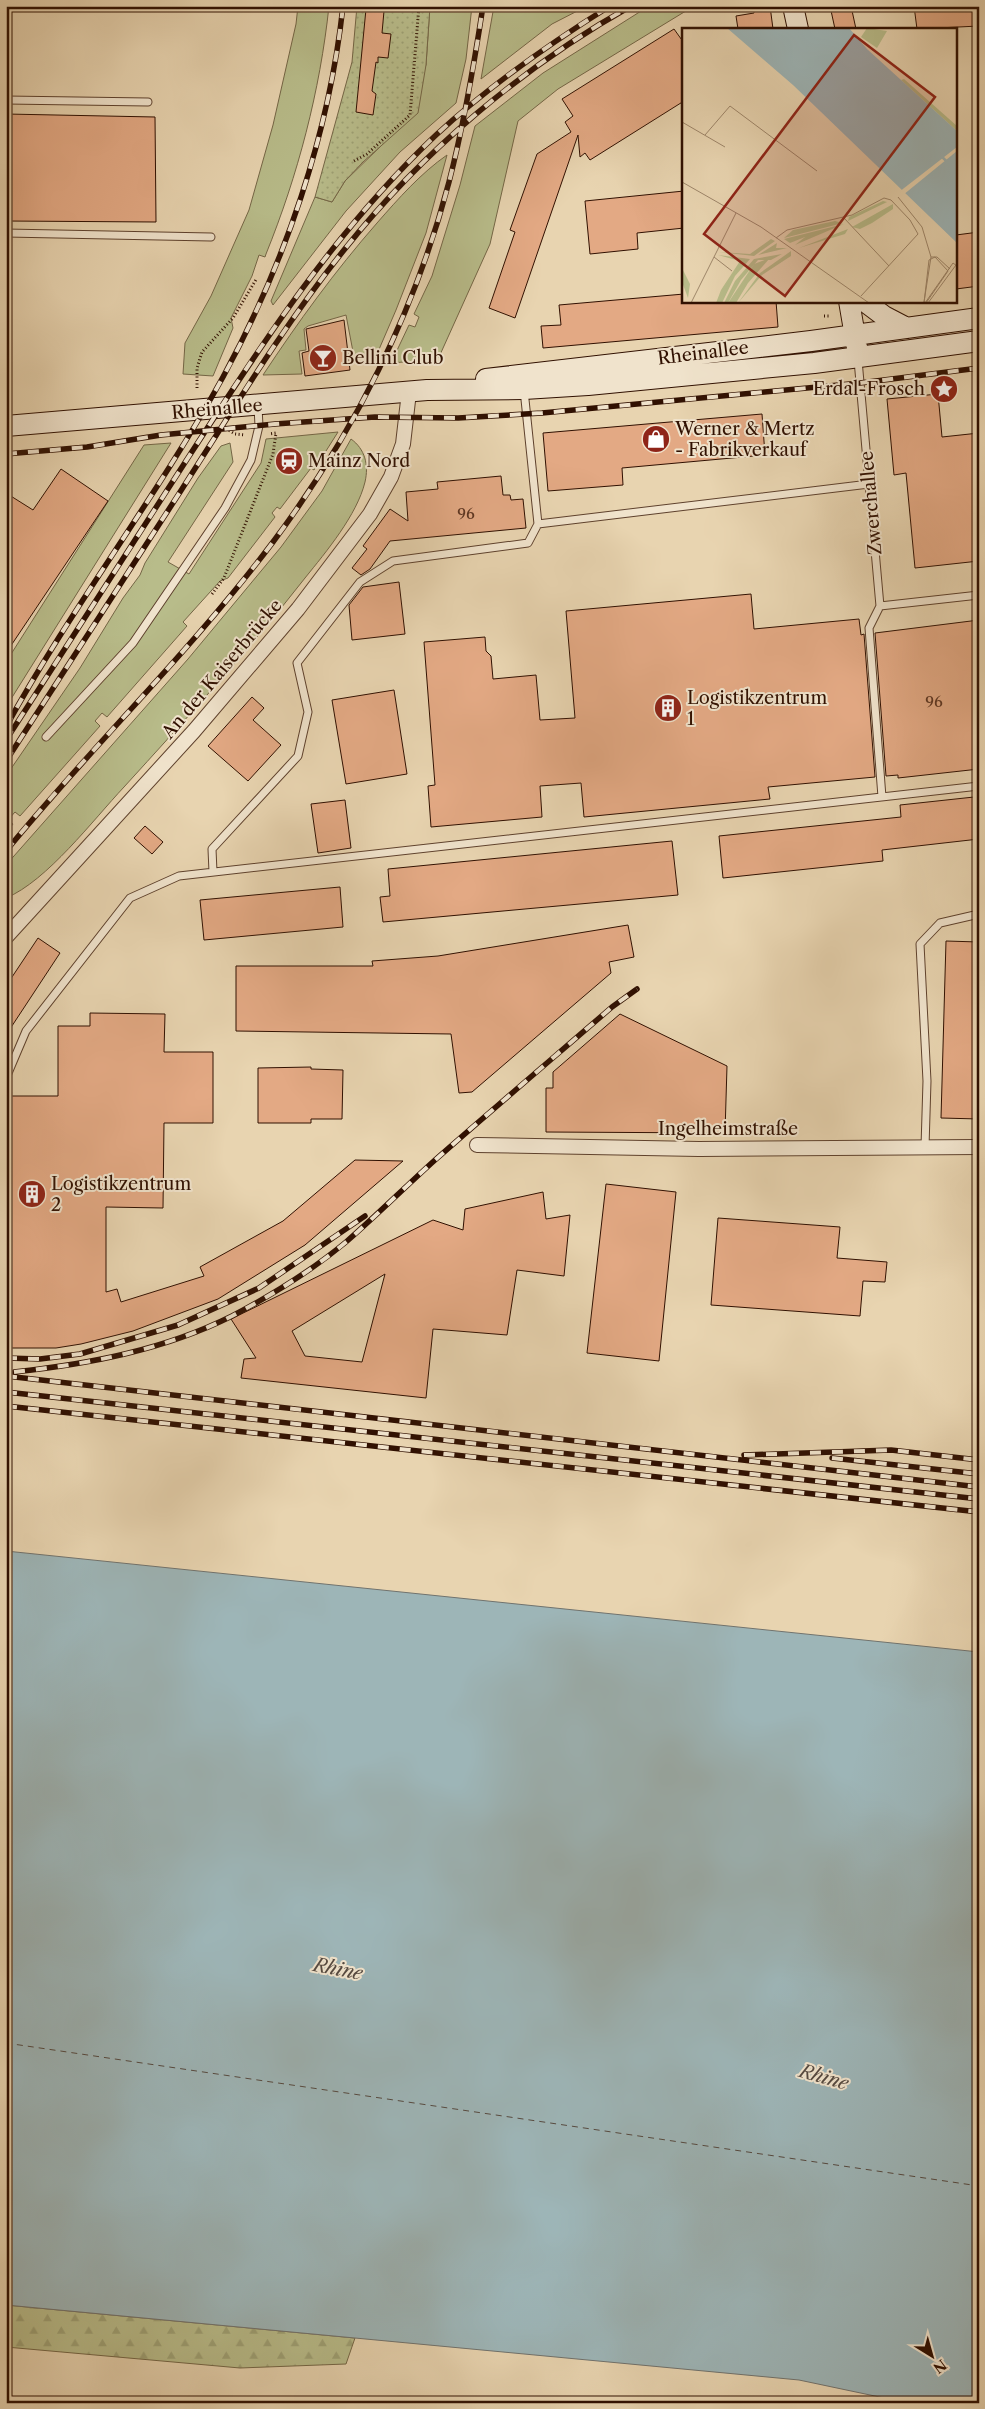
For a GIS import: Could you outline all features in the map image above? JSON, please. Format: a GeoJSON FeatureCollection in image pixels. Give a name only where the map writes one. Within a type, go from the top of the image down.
{"type":"FeatureCollection","features":[{"type":"Feature","properties":{"kind":"main road"},"geometry":{"type":"LineString","coordinates":[[794,6],[798,28]]}},
{"type":"Feature","properties":{"kind":"main road","name":"Zwerchallee"},"geometry":{"type":"LineString","coordinates":[[849,302],[858,357]]}},
{"type":"Feature","properties":{"kind":"main road"},"geometry":{"type":"LineString","coordinates":[[865,302],[884,316],[907,328]]}},
{"type":"Feature","properties":{"kind":"main road","name":"Rheinallee"},"geometry":{"type":"LineString","coordinates":[[418,391],[510,375],[855,335],[979,318]]}},
{"type":"Feature","properties":{"kind":"main road","name":"Rheinallee"},"geometry":{"type":"LineString","coordinates":[[6,426],[418,391],[524,389],[858,357],[979,341]]}},
{"type":"Feature","properties":{"kind":"street","name":"An der Kaiserbrücke"},"geometry":{"type":"LineString","coordinates":[[6,937],[194,731],[298,609],[370,514],[391,476],[403,444],[418,391]]}},
{"type":"Feature","properties":{"kind":"street","name":"Ingelheimstraße"},"geometry":{"type":"LineString","coordinates":[[478,1145],[699,1149],[979,1148]]}},
{"type":"Feature","properties":{"kind":"lane"},"geometry":{"type":"LineString","coordinates":[[6,100],[148,102]]}},
{"type":"Feature","properties":{"kind":"lane"},"geometry":{"type":"LineString","coordinates":[[6,233],[211,237]]}},
{"type":"Feature","properties":{"kind":"lane","name":"Zwerchallee"},"geometry":{"type":"LineString","coordinates":[[858,357],[880,606]]}},
{"type":"Feature","properties":{"kind":"lane"},"geometry":{"type":"LineString","coordinates":[[213,872],[212,849],[298,756],[308,712],[297,663],[360,582],[393,560],[528,543],[538,524],[524,389]]}},
{"type":"Feature","properties":{"kind":"lane"},"geometry":{"type":"LineString","coordinates":[[46,737],[133,643],[225,508],[251,460],[258,435],[258,405]]}},
{"type":"Feature","properties":{"kind":"lane"},"geometry":{"type":"LineString","coordinates":[[538,524],[869,484]]}},
{"type":"Feature","properties":{"kind":"lane"},"geometry":{"type":"LineString","coordinates":[[882,797],[869,628],[880,606],[979,595]]}},
{"type":"Feature","properties":{"kind":"lane"},"geometry":{"type":"LineString","coordinates":[[6,1078],[26,1031],[130,898],[179,876],[979,786]]}},
{"type":"Feature","properties":{"kind":"lane"},"geometry":{"type":"LineString","coordinates":[[925,1147],[927,1081],[920,944],[940,923],[979,914]]}},
{"type":"Feature","properties":{"kind":"path"},"geometry":{"type":"LineString","coordinates":[[354,161],[367,154],[410,115],[419,6]]}},
{"type":"Feature","properties":{"kind":"path"},"geometry":{"type":"LineString","coordinates":[[197,388],[197,368],[202,352],[233,318],[257,278]]}},
{"type":"Feature","properties":{"kind":"path"},"geometry":{"type":"LineString","coordinates":[[824,316],[829,316]]}},
{"type":"Feature","properties":{"kind":"path"},"geometry":{"type":"LineString","coordinates":[[212,594],[224,578],[273,454],[276,433],[238,435],[221,427]]}},
{"type":"Feature","properties":{"kind":"green space"},"geometry":{"type":"Polygon","coordinates":[[[298,6],[329,6],[314,101],[298,163],[265,257],[259,255],[252,276],[231,318],[233,328],[213,376],[183,374],[185,343],[211,296],[249,210],[273,125],[296,24],[298,6]]]}},
{"type":"Feature","properties":{"kind":"green space"},"geometry":{"type":"Polygon","coordinates":[[[357,6],[430,6],[426,65],[418,113],[363,162],[345,181],[332,202],[315,197],[352,62],[357,6]]]}},
{"type":"Feature","properties":{"kind":"green space"},"geometry":{"type":"Polygon","coordinates":[[[430,6],[472,6],[466,59],[456,103],[400,152],[346,211],[273,305],[271,301],[315,197],[332,202],[345,181],[383,144],[426,65],[430,6]]]}},
{"type":"Feature","properties":{"kind":"green space"},"geometry":{"type":"Polygon","coordinates":[[[494,6],[587,6],[552,24],[481,79],[494,6]]]}},
{"type":"Feature","properties":{"kind":"green space"},"geometry":{"type":"Polygon","coordinates":[[[649,6],[694,6],[558,89],[518,121],[490,244],[439,357],[428,360],[391,363],[409,325],[415,327],[419,317],[414,314],[432,276],[460,185],[475,126],[543,73],[649,6]]]}},
{"type":"Feature","properties":{"kind":"green space"},"geometry":{"type":"Polygon","coordinates":[[[447,155],[426,233],[374,361],[354,357],[346,315],[308,326],[304,329],[306,350],[299,351],[302,374],[263,375],[317,297],[361,241],[410,187],[447,155]]]}},
{"type":"Feature","properties":{"kind":"green space"},"geometry":{"type":"Polygon","coordinates":[[[338,432],[314,470],[311,468],[280,509],[277,507],[272,513],[275,517],[228,578],[220,581],[183,622],[187,626],[107,717],[102,713],[95,721],[100,726],[20,816],[15,812],[8,820],[13,824],[6,833],[6,776],[80,668],[123,598],[140,575],[145,563],[198,478],[221,446],[230,443],[233,462],[168,562],[189,574],[261,463],[266,439],[338,432]]]}},
{"type":"Feature","properties":{"kind":"green space"},"geometry":{"type":"Polygon","coordinates":[[[351,439],[360,448],[365,458],[365,482],[361,495],[348,520],[331,545],[239,658],[84,832],[37,878],[22,890],[6,898],[6,865],[188,659],[281,547],[322,491],[351,439]]]}},
{"type":"Feature","properties":{"kind":"green space"},"geometry":{"type":"Polygon","coordinates":[[[171,443],[6,707],[6,662],[144,445],[171,443]]]}},
{"type":"Feature","properties":{"kind":"green space"},"geometry":{"type":"Polygon","coordinates":[[[6,2305],[355,2338],[346,2364],[240,2368],[6,2347],[6,2305]]]}},
{"type":"Feature","properties":{"kind":"water","name":"Rhine"},"geometry":{"type":"Polygon","coordinates":[[[6,1551],[979,1652],[979,2403],[908,2403],[799,2380],[6,2305],[6,1551]]]}},
{"type":"Feature","properties":{"kind":"building"},"geometry":{"type":"Polygon","coordinates":[[[770,6],[773,28],[738,28],[736,16],[754,13],[754,8],[770,6]]]}},
{"type":"Feature","properties":{"kind":"building"},"geometry":{"type":"Polygon","coordinates":[[[830,6],[851,6],[856,28],[835,28],[830,6]]]}},
{"type":"Feature","properties":{"kind":"building"},"geometry":{"type":"Polygon","coordinates":[[[914,6],[979,6],[979,26],[917,28],[914,6]]]}},
{"type":"Feature","properties":{"kind":"building"},"geometry":{"type":"Polygon","coordinates":[[[366,9],[384,11],[382,33],[391,34],[388,58],[378,57],[378,63],[376,62],[372,91],[376,94],[373,115],[356,112],[366,9]]]}},
{"type":"Feature","properties":{"kind":"building"},"geometry":{"type":"Polygon","coordinates":[[[674,29],[682,40],[682,102],[590,160],[585,153],[580,157],[578,135],[515,318],[489,308],[515,232],[510,230],[537,154],[571,132],[565,122],[573,116],[562,99],[674,29]]]}},
{"type":"Feature","properties":{"kind":"building"},"geometry":{"type":"Polygon","coordinates":[[[6,114],[155,117],[156,222],[6,221],[6,114]]]}},
{"type":"Feature","properties":{"kind":"building"},"geometry":{"type":"Polygon","coordinates":[[[682,191],[682,228],[637,233],[638,249],[590,254],[585,201],[682,191]]]}},
{"type":"Feature","properties":{"kind":"building"},"geometry":{"type":"Polygon","coordinates":[[[979,232],[979,286],[958,289],[958,235],[979,232]]]}},
{"type":"Feature","properties":{"kind":"building"},"geometry":{"type":"Polygon","coordinates":[[[682,294],[682,302],[776,302],[778,327],[543,348],[541,326],[561,325],[559,305],[682,294]]]}},
{"type":"Feature","properties":{"kind":"building"},"geometry":{"type":"Polygon","coordinates":[[[344,320],[350,370],[305,376],[302,353],[309,351],[306,329],[344,320]]]}},
{"type":"Feature","properties":{"kind":"building"},"geometry":{"type":"Polygon","coordinates":[[[938,394],[942,437],[979,433],[979,561],[915,568],[906,473],[894,475],[887,399],[938,394]]]}},
{"type":"Feature","properties":{"kind":"building"},"geometry":{"type":"Polygon","coordinates":[[[762,414],[765,455],[622,468],[623,485],[548,491],[543,433],[762,414]]]}},
{"type":"Feature","properties":{"kind":"building"},"geometry":{"type":"Polygon","coordinates":[[[61,469],[108,501],[6,653],[6,493],[33,510],[61,469]]]}},
{"type":"Feature","properties":{"kind":"building"},"geometry":{"type":"Polygon","coordinates":[[[501,476],[503,495],[510,495],[511,500],[523,499],[526,528],[390,541],[370,569],[361,575],[352,568],[367,549],[363,546],[390,509],[408,521],[406,492],[438,489],[437,482],[501,476]]]}},
{"type":"Feature","properties":{"kind":"building"},"geometry":{"type":"Polygon","coordinates":[[[399,582],[405,634],[352,640],[349,605],[363,587],[399,582]]]}},
{"type":"Feature","properties":{"kind":"building"},"geometry":{"type":"Polygon","coordinates":[[[751,594],[754,629],[859,619],[861,635],[864,634],[875,777],[768,787],[770,799],[584,817],[581,783],[540,786],[542,817],[431,827],[428,786],[435,785],[424,642],[485,637],[486,651],[491,656],[493,679],[536,675],[540,720],[575,718],[566,611],[751,594]]]}},
{"type":"Feature","properties":{"kind":"building"},"geometry":{"type":"Polygon","coordinates":[[[979,620],[979,769],[898,778],[898,775],[886,776],[875,633],[979,620]]]}},
{"type":"Feature","properties":{"kind":"building"},"geometry":{"type":"Polygon","coordinates":[[[394,690],[407,774],[346,784],[332,700],[394,690]]]}},
{"type":"Feature","properties":{"kind":"building"},"geometry":{"type":"Polygon","coordinates":[[[252,697],[264,708],[253,720],[281,745],[248,781],[208,746],[252,697]]]}},
{"type":"Feature","properties":{"kind":"building"},"geometry":{"type":"Polygon","coordinates":[[[974,797],[979,839],[882,850],[883,861],[723,878],[719,836],[901,817],[900,805],[974,797]]]}},
{"type":"Feature","properties":{"kind":"building"},"geometry":{"type":"Polygon","coordinates":[[[345,800],[351,848],[318,853],[311,804],[345,800]]]}},
{"type":"Feature","properties":{"kind":"building"},"geometry":{"type":"Polygon","coordinates":[[[145,826],[163,842],[152,854],[134,838],[145,826]]]}},
{"type":"Feature","properties":{"kind":"building"},"geometry":{"type":"Polygon","coordinates":[[[672,841],[678,895],[383,922],[380,897],[390,896],[388,869],[672,841]]]}},
{"type":"Feature","properties":{"kind":"building"},"geometry":{"type":"Polygon","coordinates":[[[340,887],[343,927],[204,940],[200,900],[340,887]]]}},
{"type":"Feature","properties":{"kind":"building"},"geometry":{"type":"Polygon","coordinates":[[[628,925],[634,957],[609,962],[611,973],[472,1092],[459,1093],[451,1034],[236,1031],[236,966],[373,966],[372,961],[438,956],[628,925]]]}},
{"type":"Feature","properties":{"kind":"building"},"geometry":{"type":"Polygon","coordinates":[[[38,938],[60,953],[6,1035],[6,986],[38,938]]]}},
{"type":"Feature","properties":{"kind":"building"},"geometry":{"type":"Polygon","coordinates":[[[946,941],[979,942],[979,1119],[941,1118],[946,941]]]}},
{"type":"Feature","properties":{"kind":"building"},"geometry":{"type":"Polygon","coordinates":[[[90,1013],[165,1014],[164,1052],[213,1052],[213,1123],[164,1123],[163,1208],[106,1207],[106,1292],[117,1289],[121,1302],[204,1276],[200,1267],[283,1221],[355,1160],[403,1161],[305,1245],[218,1299],[133,1331],[81,1344],[56,1348],[6,1348],[6,1096],[58,1096],[58,1026],[90,1026],[90,1013]]]}},
{"type":"Feature","properties":{"kind":"building"},"geometry":{"type":"Polygon","coordinates":[[[620,1014],[727,1066],[725,1133],[546,1132],[546,1088],[553,1088],[553,1072],[620,1014]]]}},
{"type":"Feature","properties":{"kind":"building"},"geometry":{"type":"Polygon","coordinates":[[[311,1067],[311,1069],[343,1070],[342,1119],[311,1119],[311,1123],[258,1123],[258,1068],[311,1067]]]}},
{"type":"Feature","properties":{"kind":"building"},"geometry":{"type":"Polygon","coordinates":[[[606,1184],[676,1192],[659,1361],[587,1353],[606,1184]]]}},
{"type":"Feature","properties":{"kind":"building"},"geometry":{"type":"Polygon","coordinates":[[[543,1192],[546,1219],[570,1215],[564,1276],[517,1270],[507,1335],[433,1329],[426,1398],[241,1378],[244,1359],[256,1358],[231,1319],[433,1220],[463,1230],[465,1209],[543,1192]],[[385,1274],[292,1331],[305,1356],[362,1362],[385,1274]]]}},
{"type":"Feature","properties":{"kind":"building"},"geometry":{"type":"Polygon","coordinates":[[[718,1218],[840,1227],[837,1258],[887,1262],[885,1282],[863,1281],[860,1316],[711,1305],[718,1218]]]}},
{"type":"Feature","properties":{"kind":"ferry route"},"geometry":{"type":"LineString","coordinates":[[6,2043],[979,2186]]}},
{"type":"Feature","properties":{"kind":"railway"},"geometry":{"type":"LineString","coordinates":[[6,727],[58,638],[171,465],[223,377],[245,334],[285,244],[301,197],[327,102],[343,6]]}},
{"type":"Feature","properties":{"kind":"railway"},"geometry":{"type":"LineString","coordinates":[[6,851],[242,582],[302,501],[355,415],[399,325],[435,230],[459,138],[483,6]]}},
{"type":"Feature","properties":{"kind":"railway"},"geometry":{"type":"LineString","coordinates":[[6,740],[241,377],[331,251],[399,172],[456,117],[542,51],[610,6]]}},
{"type":"Feature","properties":{"kind":"railway"},"geometry":{"type":"LineString","coordinates":[[6,761],[260,367],[322,278],[344,250],[406,179],[476,114],[551,56],[631,6]]}},
{"type":"Feature","properties":{"kind":"railway"},"geometry":{"type":"LineString","coordinates":[[6,454],[87,447],[161,435],[275,424],[375,417],[458,418],[542,413],[860,383],[979,368]]}},
{"type":"Feature","properties":{"kind":"railway"},"geometry":{"type":"LineString","coordinates":[[14,1372],[98,1360],[153,1347],[206,1328],[232,1316],[276,1291],[305,1273],[346,1242],[435,1160],[612,1007],[637,989]]}},
{"type":"Feature","properties":{"kind":"railway"},"geometry":{"type":"LineString","coordinates":[[6,1358],[40,1359],[80,1354],[178,1325],[259,1288],[365,1216]]}},
{"type":"Feature","properties":{"kind":"railway"},"geometry":{"type":"LineString","coordinates":[[6,1376],[979,1487]]}},
{"type":"Feature","properties":{"kind":"railway"},"geometry":{"type":"LineString","coordinates":[[6,1392],[979,1499]]}},
{"type":"Feature","properties":{"kind":"railway"},"geometry":{"type":"LineString","coordinates":[[6,1406],[979,1512]]}},
{"type":"Feature","properties":{"kind":"railway"},"geometry":{"type":"LineString","coordinates":[[744,1455],[891,1450],[979,1460]]}},
{"type":"Feature","properties":{"kind":"railway"},"geometry":{"type":"LineString","coordinates":[[832,1458],[979,1474]]}},
{"type":"Feature","properties":{"kind":"place","name":"Bellini Club"},"geometry":{"type":"Point","coordinates":[323,358]}},
{"type":"Feature","properties":{"kind":"place","name":"Erdal-Frosch"},"geometry":{"type":"Point","coordinates":[944,389]}},
{"type":"Feature","properties":{"kind":"place","name":"Werner & Mertz - Fabrikverkauf"},"geometry":{"type":"Point","coordinates":[656,439]}},
{"type":"Feature","properties":{"kind":"place","name":"Mainz Nord"},"geometry":{"type":"Point","coordinates":[289,461]}},
{"type":"Feature","properties":{"kind":"place","name":"Logistikzentrum 1"},"geometry":{"type":"Point","coordinates":[668,708]}},
{"type":"Feature","properties":{"kind":"place","name":"Logistikzentrum 2"},"geometry":{"type":"Point","coordinates":[32,1194]}}]}
